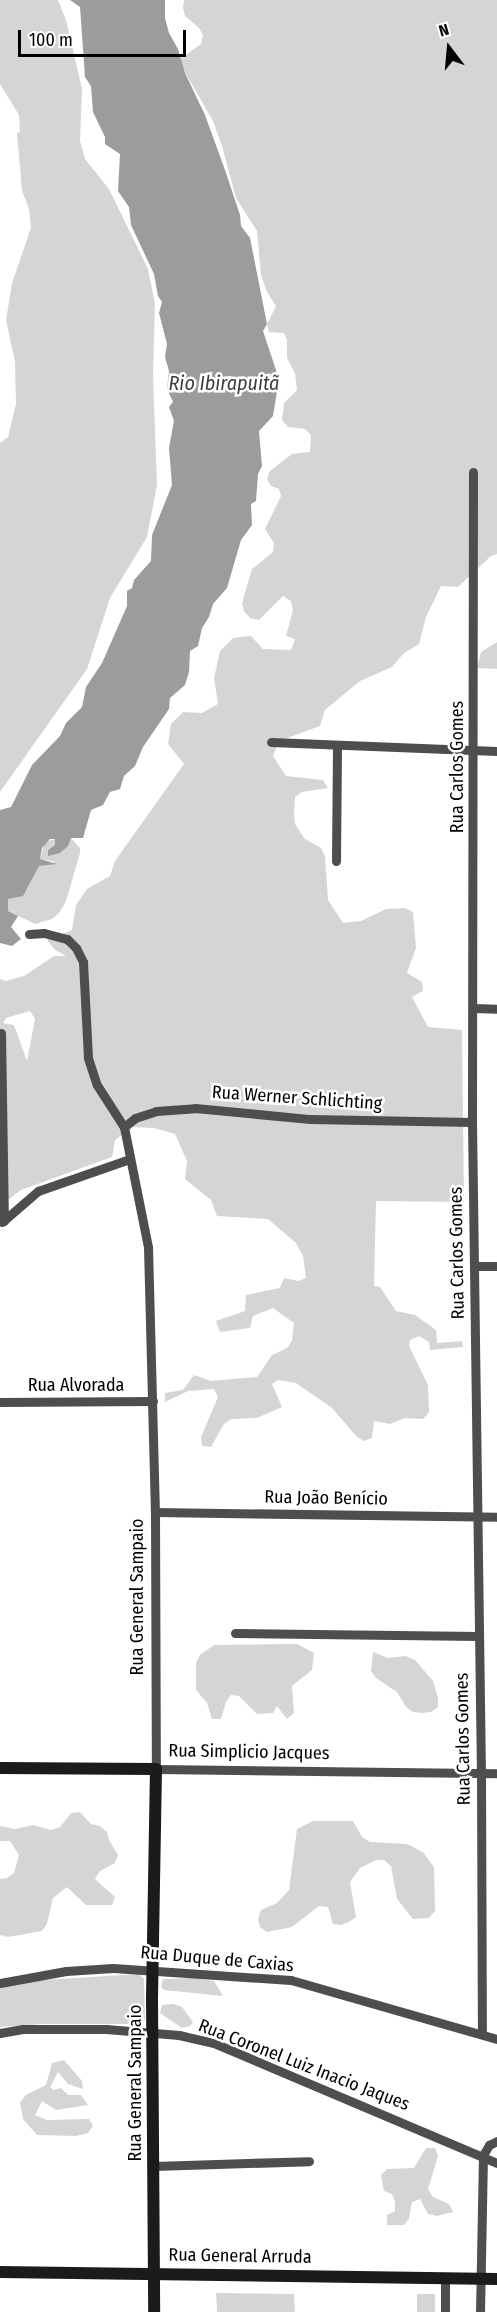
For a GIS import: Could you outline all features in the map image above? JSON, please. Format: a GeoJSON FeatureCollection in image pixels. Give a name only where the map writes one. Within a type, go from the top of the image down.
{"type":"FeatureCollection","features":[{"type":"Feature","properties":{"kind":"street","name":"Rua Carlos Gomes"},"geometry":{"type":"LineString","coordinates":[[473,472],[474,1008],[472,1122],[481,1773],[482,2033]]}},
{"type":"Feature","properties":{"kind":"street"},"geometry":{"type":"LineString","coordinates":[[271,742],[497,751]]}},
{"type":"Feature","properties":{"kind":"street"},"geometry":{"type":"LineString","coordinates":[[336,861],[337,745]]}},
{"type":"Feature","properties":{"kind":"street","name":"Rua General Sampaio"},"geometry":{"type":"LineString","coordinates":[[29,934],[44,933],[67,939],[76,948],[83,962],[88,1058],[97,1085],[124,1127],[148,1247],[155,1512],[154,2312]]}},
{"type":"Feature","properties":{"kind":"street"},"geometry":{"type":"LineString","coordinates":[[474,1008],[497,1009]]}},
{"type":"Feature","properties":{"kind":"street"},"geometry":{"type":"LineString","coordinates":[[1,1033],[2,1222]]}},
{"type":"Feature","properties":{"kind":"street","name":"Rua Werner Schlichting"},"geometry":{"type":"LineString","coordinates":[[124,1127],[135,1118],[156,1111],[195,1108],[310,1119],[472,1122]]}},
{"type":"Feature","properties":{"kind":"street"},"geometry":{"type":"LineString","coordinates":[[2,1222],[38,1191],[130,1159]]}},
{"type":"Feature","properties":{"kind":"street"},"geometry":{"type":"LineString","coordinates":[[474,1266],[497,1266]]}},
{"type":"Feature","properties":{"kind":"street","name":"Rua Alvorada"},"geometry":{"type":"LineString","coordinates":[[0,1402],[153,1401]]}},
{"type":"Feature","properties":{"kind":"street","name":"Rua João Benício"},"geometry":{"type":"LineString","coordinates":[[155,1512],[497,1517]]}},
{"type":"Feature","properties":{"kind":"street"},"geometry":{"type":"LineString","coordinates":[[235,1633],[478,1636]]}},
{"type":"Feature","properties":{"kind":"street","name":"Rua Simplicio Jacques"},"geometry":{"type":"LineString","coordinates":[[0,1768],[497,1773]]}},
{"type":"Feature","properties":{"kind":"street","name":"Rua Duque de Caxias"},"geometry":{"type":"LineString","coordinates":[[0,1983],[66,1971],[113,1968],[291,1980],[497,2038]]}},
{"type":"Feature","properties":{"kind":"street","name":"Rua Coronel Luiz Inacio Jaques"},"geometry":{"type":"LineString","coordinates":[[0,2033],[23,2029],[155,2033],[179,2035],[213,2043],[483,2155],[497,2163]]}},
{"type":"Feature","properties":{"kind":"street"},"geometry":{"type":"LineString","coordinates":[[480,2312],[483,2155],[489,2145],[497,2141]]}},
{"type":"Feature","properties":{"kind":"street"},"geometry":{"type":"LineString","coordinates":[[154,2166],[309,2161]]}},
{"type":"Feature","properties":{"kind":"street","name":"Rua General Arruda"},"geometry":{"type":"LineString","coordinates":[[0,2271],[497,2279]]}},
{"type":"Feature","properties":{"kind":"street"},"geometry":{"type":"LineString","coordinates":[[445,2278],[445,2312]]}},
{"type":"Feature","properties":{"kind":"shaded area"},"geometry":{"type":"Polygon","coordinates":[[[0,0],[58,0],[66,20],[82,89],[80,141],[85,159],[109,189],[148,269],[155,304],[153,375],[157,485],[147,537],[110,598],[87,669],[0,792],[0,443],[8,437],[16,404],[15,362],[6,320],[12,283],[31,228],[29,209],[22,191],[17,133],[20,132],[19,115],[0,84],[0,0]]]}},
{"type":"Feature","properties":{"kind":"shaded area"},"geometry":{"type":"Polygon","coordinates":[[[184,0],[497,0],[497,554],[491,556],[458,587],[441,586],[426,617],[419,644],[404,653],[392,667],[360,681],[325,710],[320,726],[279,741],[273,756],[286,776],[323,780],[328,788],[302,792],[295,797],[295,824],[305,839],[321,848],[325,856],[328,900],[343,923],[361,921],[386,909],[405,908],[413,912],[416,948],[407,973],[422,982],[423,991],[412,997],[428,1027],[462,1030],[464,1202],[376,1201],[374,1286],[380,1287],[396,1311],[415,1315],[436,1330],[437,1343],[462,1341],[463,1347],[430,1350],[429,1342],[419,1336],[410,1340],[409,1346],[428,1385],[429,1412],[423,1419],[405,1418],[390,1424],[374,1421],[372,1438],[364,1441],[357,1437],[332,1408],[296,1383],[278,1380],[272,1384],[282,1407],[257,1418],[231,1419],[224,1424],[211,1447],[202,1446],[201,1437],[218,1397],[214,1389],[188,1391],[165,1402],[165,1393],[183,1390],[194,1375],[211,1381],[257,1377],[272,1355],[287,1348],[292,1341],[294,1323],[273,1308],[253,1316],[250,1328],[220,1332],[216,1321],[245,1311],[246,1295],[280,1288],[284,1278],[298,1281],[306,1278],[303,1256],[296,1243],[268,1219],[217,1216],[211,1200],[185,1179],[187,1161],[175,1134],[154,1128],[132,1127],[115,1140],[112,1157],[21,1190],[0,1206],[0,979],[6,981],[24,976],[54,956],[66,956],[55,950],[47,940],[72,930],[76,905],[87,889],[110,876],[115,861],[184,764],[168,744],[171,724],[183,712],[202,713],[218,704],[214,678],[220,651],[233,638],[251,636],[263,649],[291,650],[295,639],[286,636],[293,610],[291,601],[283,596],[259,620],[250,618],[244,611],[242,603],[252,569],[273,552],[274,543],[265,529],[281,496],[279,489],[271,486],[267,479],[270,471],[292,454],[310,452],[311,435],[305,429],[288,427],[282,420],[284,403],[297,390],[295,373],[287,358],[287,340],[284,333],[269,332],[267,324],[276,306],[267,292],[261,275],[257,231],[236,198],[213,121],[182,67],[180,59],[201,44],[203,35],[199,28],[185,16],[184,0]],[[30,1011],[6,1018],[3,1023],[14,1025],[27,1061],[35,1019],[30,1011]]]}},
{"type":"Feature","properties":{"kind":"shaded area"},"geometry":{"type":"Polygon","coordinates":[[[497,642],[497,669],[477,668],[481,652],[497,642]]]}},
{"type":"Feature","properties":{"kind":"shaded area"},"geometry":{"type":"Polygon","coordinates":[[[71,838],[80,848],[80,853],[66,901],[59,913],[52,919],[35,924],[8,911],[8,899],[23,895],[38,866],[56,862],[40,859],[45,842],[55,839],[55,845],[48,850],[71,838]]]}},
{"type":"Feature","properties":{"kind":"shaded area"},"geometry":{"type":"Polygon","coordinates":[[[297,1644],[314,1653],[312,1670],[292,1686],[294,1713],[287,1719],[277,1706],[273,1713],[257,1714],[239,1696],[231,1695],[226,1702],[221,1719],[212,1719],[207,1703],[196,1690],[196,1663],[200,1655],[214,1645],[297,1644]]]}},
{"type":"Feature","properties":{"kind":"shaded area"},"geometry":{"type":"Polygon","coordinates":[[[373,1652],[388,1658],[406,1656],[415,1660],[433,1681],[438,1707],[431,1712],[422,1713],[413,1712],[406,1707],[397,1692],[376,1678],[371,1671],[373,1652]]]}},
{"type":"Feature","properties":{"kind":"shaded area"},"geometry":{"type":"Polygon","coordinates":[[[80,1812],[91,1824],[100,1826],[107,1832],[118,1855],[115,1863],[100,1871],[95,1879],[115,1897],[112,1905],[86,1905],[67,1887],[53,1898],[47,1924],[42,1931],[8,1937],[0,1935],[0,1879],[7,1878],[14,1873],[19,1855],[10,1841],[0,1841],[0,1826],[15,1829],[33,1825],[51,1830],[60,1827],[71,1813],[80,1812]]]}},
{"type":"Feature","properties":{"kind":"shaded area"},"geometry":{"type":"Polygon","coordinates":[[[313,1821],[353,1821],[362,1837],[370,1842],[407,1844],[423,1852],[434,1867],[435,1911],[429,1918],[413,1919],[397,1899],[391,1866],[384,1860],[376,1860],[360,1868],[350,1882],[356,1917],[349,1922],[341,1925],[333,1924],[328,1907],[319,1906],[292,1927],[267,1932],[260,1927],[258,1919],[261,1910],[277,1903],[289,1890],[297,1829],[313,1821]]]}},
{"type":"Feature","properties":{"kind":"shaded area"},"geometry":{"type":"Polygon","coordinates":[[[139,1974],[144,1979],[145,2020],[140,2024],[42,2024],[0,2027],[0,1987],[27,1981],[139,1974]]]}},
{"type":"Feature","properties":{"kind":"shaded area"},"geometry":{"type":"Polygon","coordinates":[[[195,1978],[214,1981],[223,1996],[164,1990],[161,1987],[163,1979],[195,1978]]]}},
{"type":"Feature","properties":{"kind":"shaded area"},"geometry":{"type":"Polygon","coordinates":[[[173,2004],[182,2007],[193,2022],[190,2026],[182,2028],[160,2013],[162,2005],[173,2004]]]}},
{"type":"Feature","properties":{"kind":"shaded area"},"geometry":{"type":"Polygon","coordinates":[[[64,2060],[82,2081],[83,2089],[68,2084],[58,2072],[50,2087],[53,2090],[61,2088],[68,2095],[81,2095],[88,2105],[56,2110],[42,2101],[35,2115],[47,2120],[89,2119],[93,2126],[88,2133],[76,2136],[37,2135],[23,2119],[20,2102],[26,2095],[46,2085],[52,2063],[64,2060]]]}},
{"type":"Feature","properties":{"kind":"shaded area"},"geometry":{"type":"Polygon","coordinates":[[[426,2148],[435,2148],[438,2156],[428,2189],[433,2197],[449,2204],[453,2212],[437,2216],[428,2214],[420,2199],[412,2202],[409,2219],[404,2225],[387,2225],[387,2215],[395,2211],[395,2202],[392,2194],[384,2191],[381,2175],[387,2169],[414,2168],[426,2148]]]}},
{"type":"Feature","properties":{"kind":"shaded area"},"geometry":{"type":"Polygon","coordinates":[[[216,2293],[294,2294],[295,2312],[217,2312],[216,2293]]]}},
{"type":"Feature","properties":{"kind":"shaded area"},"geometry":{"type":"Polygon","coordinates":[[[417,2294],[435,2294],[435,2312],[417,2312],[417,2294]]]}},
{"type":"Feature","properties":{"kind":"water","name":"Rio Ibirapuitã"},"geometry":{"type":"Polygon","coordinates":[[[70,0],[165,0],[165,18],[169,33],[178,49],[185,73],[205,115],[240,215],[241,226],[250,238],[267,324],[263,331],[279,379],[273,416],[259,431],[262,466],[258,474],[256,501],[251,504],[252,525],[241,540],[227,588],[213,604],[202,628],[198,646],[190,651],[189,672],[185,685],[170,698],[169,709],[143,747],[135,766],[124,776],[120,789],[110,792],[103,805],[91,810],[83,838],[71,838],[68,846],[60,853],[48,856],[48,850],[55,845],[55,839],[50,839],[42,848],[40,859],[57,864],[39,866],[23,896],[8,899],[8,911],[18,916],[11,927],[21,939],[12,946],[0,943],[0,810],[11,807],[32,765],[60,736],[66,723],[82,707],[86,687],[102,663],[127,606],[127,591],[132,588],[134,580],[151,561],[152,535],[172,485],[169,448],[174,421],[169,407],[173,402],[167,389],[169,371],[165,357],[167,344],[159,313],[162,302],[158,296],[154,274],[131,225],[129,207],[118,191],[120,154],[105,144],[105,137],[93,112],[91,86],[85,77],[80,7],[70,0]]]}}]}
